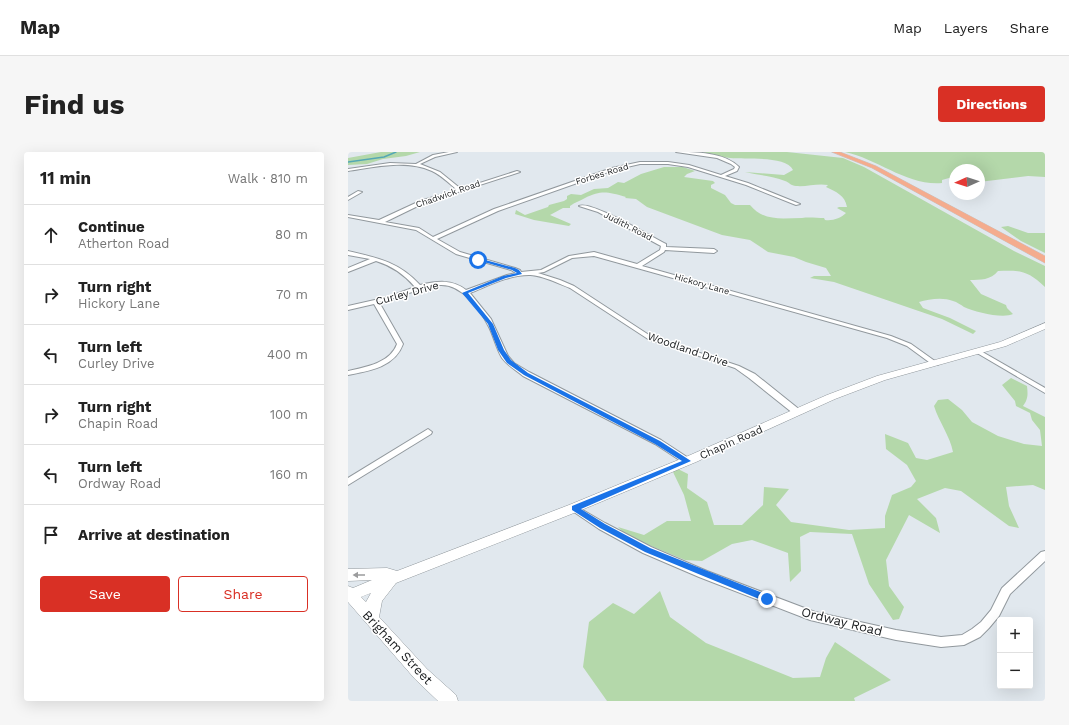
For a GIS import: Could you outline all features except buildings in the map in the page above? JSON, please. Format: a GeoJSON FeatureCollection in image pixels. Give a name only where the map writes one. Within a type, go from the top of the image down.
{"type":"FeatureCollection","features":[{"type":"Feature","properties":{"kind":"main road"},"geometry":{"type":"LineString","coordinates":[[836,152],[857,159],[879,169],[1045,260]]}},
{"type":"Feature","properties":{"kind":"street"},"geometry":{"type":"LineString","coordinates":[[416,165],[434,156],[455,152]]}},
{"type":"Feature","properties":{"kind":"street"},"geometry":{"type":"LineString","coordinates":[[678,152],[724,159],[736,164],[736,170],[722,176]]}},
{"type":"Feature","properties":{"kind":"street","name":"Forbes Road"},"geometry":{"type":"LineString","coordinates":[[434,238],[496,210],[625,166],[649,162],[674,163],[690,166],[747,184],[798,204]]}},
{"type":"Feature","properties":{"kind":"street"},"geometry":{"type":"LineString","coordinates":[[348,170],[389,165],[416,165],[432,169],[459,189]]}},
{"type":"Feature","properties":{"kind":"street","name":"Chadwick Road"},"geometry":{"type":"LineString","coordinates":[[380,222],[422,202],[459,189],[518,172]]}},
{"type":"Feature","properties":{"kind":"street"},"geometry":{"type":"LineString","coordinates":[[348,199],[360,192]]}},
{"type":"Feature","properties":{"kind":"street","name":"Judith Road"},"geometry":{"type":"LineString","coordinates":[[581,206],[600,211],[659,241],[664,246],[659,253],[638,266]]}},
{"type":"Feature","properties":{"kind":"street"},"geometry":{"type":"LineString","coordinates":[[348,216],[413,228],[462,254],[513,269],[518,271],[519,274]]}},
{"type":"Feature","properties":{"kind":"street"},"geometry":{"type":"LineString","coordinates":[[664,248],[714,251]]}},
{"type":"Feature","properties":{"kind":"street"},"geometry":{"type":"LineString","coordinates":[[348,253],[389,262],[401,269],[420,288]]}},
{"type":"Feature","properties":{"kind":"street","name":"Hickory Lane"},"geometry":{"type":"LineString","coordinates":[[465,293],[505,277],[546,269],[571,257],[587,254],[601,255],[889,337],[909,345],[935,364]]}},
{"type":"Feature","properties":{"kind":"street"},"geometry":{"type":"LineString","coordinates":[[348,270],[375,259]]}},
{"type":"Feature","properties":{"kind":"street","name":"Woodland Drive"},"geometry":{"type":"LineString","coordinates":[[531,273],[572,287],[650,338],[737,367],[752,376],[797,412]]}},
{"type":"Feature","properties":{"kind":"street","name":"Curley Drive"},"geometry":{"type":"LineString","coordinates":[[348,308],[434,284],[447,283],[458,286],[488,320],[503,354],[513,365],[526,374],[658,442],[687,461]]}},
{"type":"Feature","properties":{"kind":"street"},"geometry":{"type":"LineString","coordinates":[[348,373],[367,369],[387,361],[400,349],[400,344],[375,301]]}},
{"type":"Feature","properties":{"kind":"street","name":"Chapin Road"},"geometry":{"type":"LineString","coordinates":[[349,594],[451,557],[574,508],[687,461],[830,397],[868,382],[979,352],[1023,337],[1045,326]]}},
{"type":"Feature","properties":{"kind":"street"},"geometry":{"type":"LineString","coordinates":[[979,352],[1045,391]]}},
{"type":"Feature","properties":{"kind":"street"},"geometry":{"type":"LineString","coordinates":[[348,482],[428,432]]}},
{"type":"Feature","properties":{"kind":"street","name":"Ordway Road"},"geometry":{"type":"LineString","coordinates":[[574,508],[602,526],[647,550],[703,574],[814,616],[896,635],[941,642],[964,640],[976,633],[995,613],[1006,591],[1045,555]]}},
{"type":"Feature","properties":{"kind":"street"},"geometry":{"type":"LineString","coordinates":[[348,575],[387,574],[397,576]]}},
{"type":"Feature","properties":{"kind":"street","name":"Chapin Road"},"geometry":{"type":"LineString","coordinates":[[372,620],[372,608],[379,592],[397,576]]}},
{"type":"Feature","properties":{"kind":"street","name":"Brigham Street"},"geometry":{"type":"LineString","coordinates":[[349,594],[421,674],[450,701]]}},
{"type":"Feature","properties":{"kind":"green space"},"geometry":{"type":"Polygon","coordinates":[[[381,152],[420,152],[406,156],[383,159],[367,164],[348,165],[348,158],[381,152]]]}},
{"type":"Feature","properties":{"kind":"green space"},"geometry":{"type":"Polygon","coordinates":[[[702,152],[787,152],[843,158],[864,167],[1014,251],[1045,266],[1045,287],[1029,275],[1018,271],[998,271],[989,278],[970,280],[981,294],[1006,305],[1013,314],[1003,316],[975,311],[954,301],[945,299],[932,299],[919,302],[923,308],[950,318],[976,331],[973,334],[942,319],[834,282],[810,278],[814,276],[831,276],[826,268],[794,257],[768,252],[750,240],[722,235],[647,207],[636,199],[625,198],[626,197],[609,193],[600,193],[591,195],[570,206],[570,208],[563,208],[550,215],[571,224],[569,226],[534,220],[515,214],[516,210],[525,215],[548,207],[549,205],[564,201],[567,199],[567,196],[571,194],[581,195],[594,189],[608,188],[618,182],[624,183],[641,174],[664,167],[683,167],[695,171],[684,177],[713,181],[715,183],[711,185],[711,188],[725,195],[731,203],[735,205],[750,205],[755,210],[767,217],[824,218],[825,220],[831,220],[837,219],[846,213],[837,208],[847,207],[846,203],[840,194],[826,187],[828,185],[820,184],[794,186],[780,179],[745,172],[784,175],[793,170],[789,165],[782,162],[764,159],[726,158],[702,152]]]}},
{"type":"Feature","properties":{"kind":"green space"},"geometry":{"type":"Polygon","coordinates":[[[845,152],[1045,152],[1045,177],[1028,176],[985,181],[985,164],[949,164],[949,178],[942,180],[942,183],[929,183],[905,176],[857,155],[845,152]]]}},
{"type":"Feature","properties":{"kind":"green space"},"geometry":{"type":"Polygon","coordinates":[[[1008,226],[1028,233],[1045,233],[1045,253],[1021,241],[1001,227],[1008,226]]]}},
{"type":"Feature","properties":{"kind":"green space"},"geometry":{"type":"Polygon","coordinates":[[[1011,378],[1027,386],[1027,397],[1023,406],[1045,417],[1045,490],[1033,485],[1006,487],[1009,506],[1019,528],[1009,526],[961,491],[945,488],[917,499],[936,518],[940,533],[909,515],[886,560],[889,586],[904,607],[899,619],[893,620],[869,584],[852,534],[810,532],[800,537],[801,571],[790,582],[788,553],[752,540],[732,544],[702,561],[685,560],[627,536],[618,527],[644,535],[667,521],[691,521],[684,495],[673,472],[676,468],[688,474],[687,488],[707,502],[714,525],[742,525],[763,505],[764,487],[789,489],[776,505],[791,522],[849,530],[885,528],[885,516],[892,495],[911,487],[916,481],[907,465],[886,449],[885,434],[908,443],[916,458],[927,460],[953,452],[952,446],[934,406],[938,400],[948,399],[962,410],[972,422],[998,436],[1024,444],[1042,446],[1040,430],[1032,420],[1030,413],[1016,406],[1015,401],[1002,385],[1011,378]]]}},
{"type":"Feature","properties":{"kind":"green space"},"geometry":{"type":"Polygon","coordinates":[[[660,591],[670,617],[706,643],[793,678],[820,677],[826,658],[835,642],[891,680],[854,698],[855,701],[607,701],[583,667],[589,622],[613,603],[634,614],[660,591]]]}},
{"type":"Feature","properties":{"kind":"waterway"},"geometry":{"type":"LineString","coordinates":[[348,162],[384,157],[396,152]]}},
{"type":"Feature","properties":{"kind":"route"},"geometry":{"type":"LineString","coordinates":[[478,260],[513,269],[518,271],[519,274],[505,277],[465,293],[491,324],[505,358],[526,374],[658,442],[687,461],[574,508],[602,526],[647,550],[767,599]]}}]}
